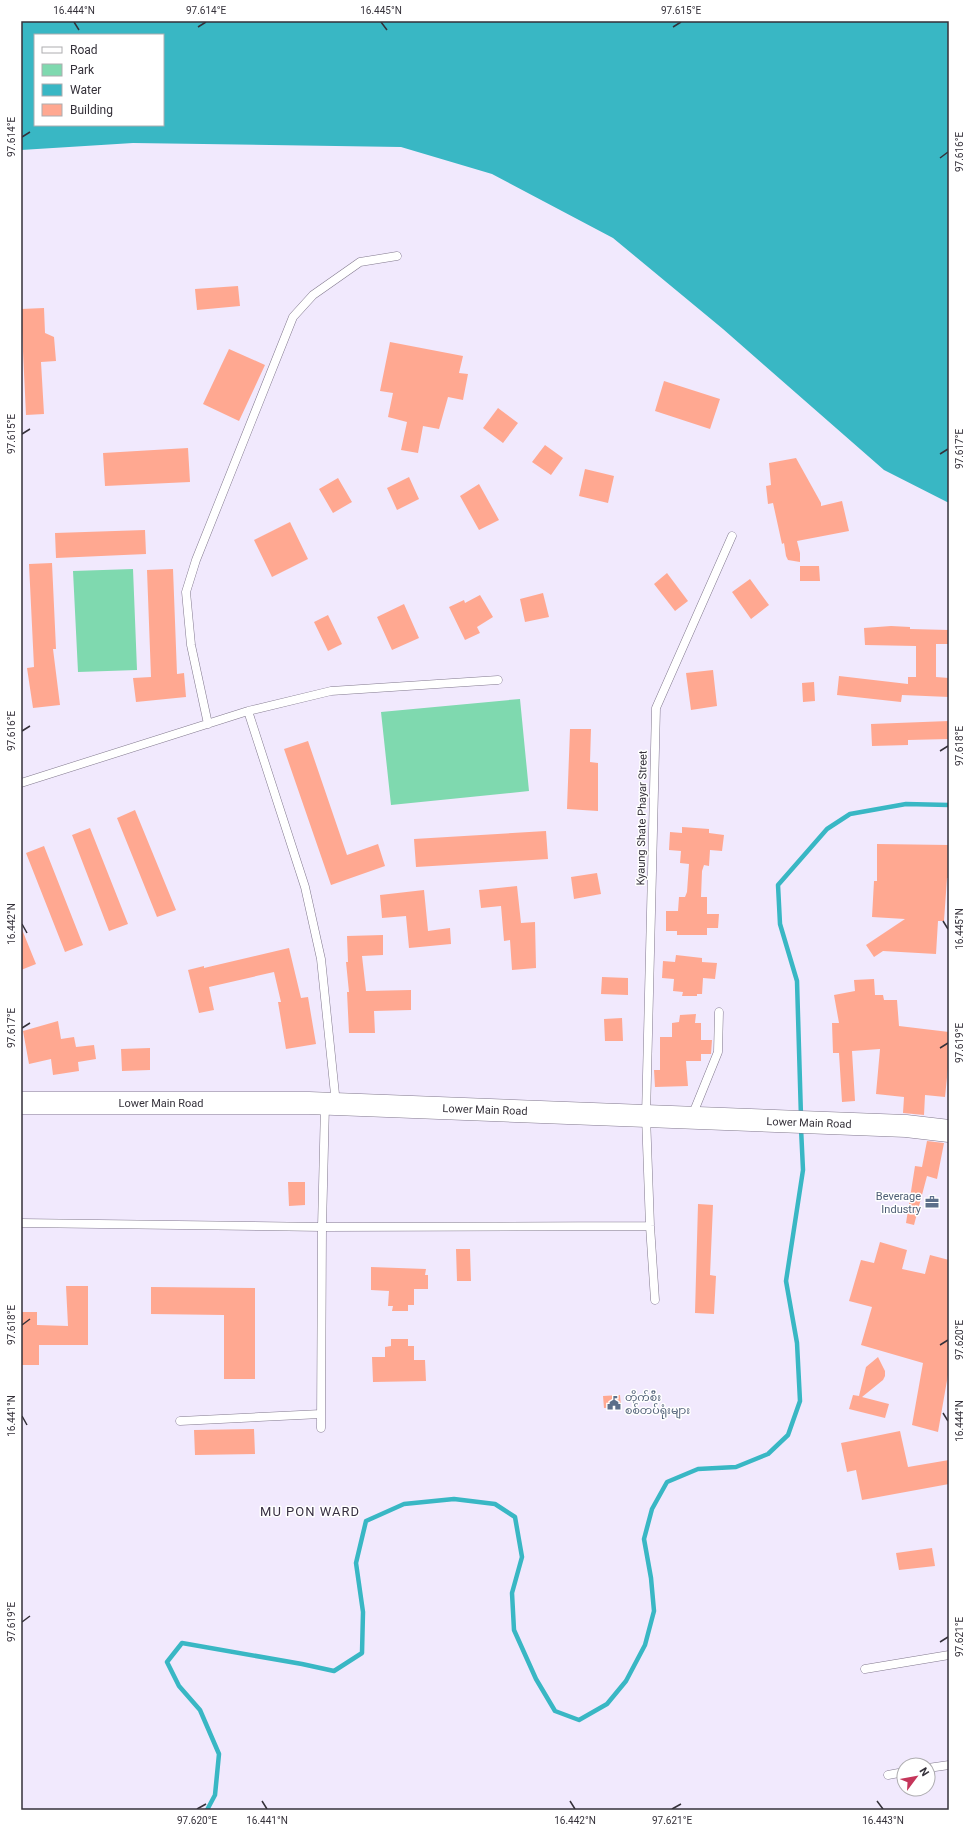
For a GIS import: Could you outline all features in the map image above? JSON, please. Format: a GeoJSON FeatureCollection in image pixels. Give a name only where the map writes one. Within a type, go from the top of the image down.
{"type":"FeatureCollection","features":[{"type":"Feature","properties":{"kind":"main road","name":"Lower Main Road"},"geometry":{"type":"LineString","coordinates":[[21,1103],[331,1104],[906,1126],[949,1131]]}},
{"type":"Feature","properties":{"kind":"lane"},"geometry":{"type":"LineString","coordinates":[[208,724],[191,645],[186,592],[196,560],[293,317],[313,295],[360,262],[397,256]]}},
{"type":"Feature","properties":{"kind":"lane","name":"Kyaung Shate Phayar Street"},"geometry":{"type":"LineString","coordinates":[[655,1300],[650,1226],[646,1116],[656,708],[732,536]]}},
{"type":"Feature","properties":{"kind":"lane"},"geometry":{"type":"LineString","coordinates":[[21,782],[248,711],[331,691],[498,680]]}},
{"type":"Feature","properties":{"kind":"lane"},"geometry":{"type":"LineString","coordinates":[[248,711],[306,887],[321,959],[331,1104],[322,1227],[321,1428]]}},
{"type":"Feature","properties":{"kind":"lane"},"geometry":{"type":"LineString","coordinates":[[691,1118],[718,1052],[719,1012]]}},
{"type":"Feature","properties":{"kind":"lane"},"geometry":{"type":"LineString","coordinates":[[21,1223],[322,1227],[650,1226]]}},
{"type":"Feature","properties":{"kind":"lane"},"geometry":{"type":"LineString","coordinates":[[180,1421],[321,1414]]}},
{"type":"Feature","properties":{"kind":"lane"},"geometry":{"type":"LineString","coordinates":[[865,1669],[949,1655]]}},
{"type":"Feature","properties":{"kind":"lane"},"geometry":{"type":"LineString","coordinates":[[936,1767],[949,1765]]}},
{"type":"Feature","properties":{"kind":"lane"},"geometry":{"type":"LineString","coordinates":[[888,1775],[896,1774]]}},
{"type":"Feature","properties":{"kind":"green space"},"geometry":{"type":"Polygon","coordinates":[[[133,569],[137,670],[78,672],[73,571],[133,569]]]}},
{"type":"Feature","properties":{"kind":"green space"},"geometry":{"type":"Polygon","coordinates":[[[520,699],[529,791],[391,805],[381,712],[520,699]]]}},
{"type":"Feature","properties":{"kind":"water"},"geometry":{"type":"Polygon","coordinates":[[[21,21],[949,21],[949,503],[884,470],[723,329],[613,238],[492,174],[401,147],[133,143],[21,150],[21,21]]]}},
{"type":"Feature","properties":{"kind":"building"},"geometry":{"type":"Polygon","coordinates":[[[238,286],[240,306],[197,310],[195,289],[238,286]]]}},
{"type":"Feature","properties":{"kind":"building"},"geometry":{"type":"Polygon","coordinates":[[[44,308],[45,333],[54,337],[56,361],[41,362],[44,414],[26,415],[21,309],[44,308]]]}},
{"type":"Feature","properties":{"kind":"building"},"geometry":{"type":"Polygon","coordinates":[[[390,342],[463,356],[459,373],[468,374],[463,400],[448,397],[439,429],[423,426],[418,453],[401,450],[407,422],[388,417],[393,393],[380,391],[390,342]]]}},
{"type":"Feature","properties":{"kind":"building"},"geometry":{"type":"Polygon","coordinates":[[[229,349],[265,365],[239,421],[203,404],[229,349]]]}},
{"type":"Feature","properties":{"kind":"building"},"geometry":{"type":"Polygon","coordinates":[[[664,381],[720,399],[710,429],[655,411],[664,381]]]}},
{"type":"Feature","properties":{"kind":"building"},"geometry":{"type":"Polygon","coordinates":[[[498,408],[518,423],[503,443],[483,428],[498,408]]]}},
{"type":"Feature","properties":{"kind":"building"},"geometry":{"type":"Polygon","coordinates":[[[545,445],[563,458],[551,475],[532,462],[545,445]]]}},
{"type":"Feature","properties":{"kind":"building"},"geometry":{"type":"Polygon","coordinates":[[[188,448],[190,482],[105,486],[103,453],[188,448]]]}},
{"type":"Feature","properties":{"kind":"building"},"geometry":{"type":"Polygon","coordinates":[[[796,458],[821,503],[821,506],[842,501],[849,531],[797,541],[800,553],[800,562],[788,560],[786,556],[773,503],[768,504],[766,486],[771,485],[769,463],[796,458]]]}},
{"type":"Feature","properties":{"kind":"building"},"geometry":{"type":"Polygon","coordinates":[[[585,469],[614,476],[608,503],[579,496],[585,469]]]}},
{"type":"Feature","properties":{"kind":"building"},"geometry":{"type":"Polygon","coordinates":[[[409,477],[419,499],[397,510],[387,488],[409,477]]]}},
{"type":"Feature","properties":{"kind":"building"},"geometry":{"type":"Polygon","coordinates":[[[338,478],[352,502],[333,513],[319,489],[338,478]]]}},
{"type":"Feature","properties":{"kind":"building"},"geometry":{"type":"Polygon","coordinates":[[[479,484],[499,520],[479,530],[460,496],[479,484]]]}},
{"type":"Feature","properties":{"kind":"building"},"geometry":{"type":"Polygon","coordinates":[[[290,522],[308,559],[272,577],[254,540],[290,522]]]}},
{"type":"Feature","properties":{"kind":"building"},"geometry":{"type":"Polygon","coordinates":[[[145,530],[146,554],[56,558],[55,533],[145,530]]]}},
{"type":"Feature","properties":{"kind":"building"},"geometry":{"type":"Polygon","coordinates":[[[52,563],[56,649],[53,649],[60,705],[33,708],[27,668],[34,667],[29,564],[52,563]]]}},
{"type":"Feature","properties":{"kind":"building"},"geometry":{"type":"Polygon","coordinates":[[[800,566],[819,566],[820,581],[800,581],[800,566]]]}},
{"type":"Feature","properties":{"kind":"building"},"geometry":{"type":"Polygon","coordinates":[[[173,569],[177,674],[184,673],[186,697],[136,702],[133,678],[151,677],[147,570],[173,569]]]}},
{"type":"Feature","properties":{"kind":"building"},"geometry":{"type":"Polygon","coordinates":[[[667,573],[688,601],[675,611],[654,584],[667,573]]]}},
{"type":"Feature","properties":{"kind":"building"},"geometry":{"type":"Polygon","coordinates":[[[750,579],[769,605],[751,619],[732,592],[750,579]]]}},
{"type":"Feature","properties":{"kind":"building"},"geometry":{"type":"Polygon","coordinates":[[[543,593],[549,617],[525,622],[520,599],[543,593]]]}},
{"type":"Feature","properties":{"kind":"building"},"geometry":{"type":"Polygon","coordinates":[[[480,595],[493,617],[477,627],[480,633],[465,640],[449,607],[464,600],[465,603],[480,595]]]}},
{"type":"Feature","properties":{"kind":"building"},"geometry":{"type":"Polygon","coordinates":[[[404,604],[419,638],[392,650],[377,617],[404,604]]]}},
{"type":"Feature","properties":{"kind":"building"},"geometry":{"type":"Polygon","coordinates":[[[328,615],[342,644],[328,651],[314,622],[328,615]]]}},
{"type":"Feature","properties":{"kind":"building"},"geometry":{"type":"Polygon","coordinates":[[[891,626],[910,627],[910,629],[949,630],[949,644],[936,644],[936,677],[949,678],[949,697],[902,695],[901,702],[837,695],[839,676],[908,684],[908,677],[916,677],[916,646],[865,645],[864,628],[891,626]]]}},
{"type":"Feature","properties":{"kind":"building"},"geometry":{"type":"Polygon","coordinates":[[[713,670],[717,706],[691,710],[686,673],[713,670]]]}},
{"type":"Feature","properties":{"kind":"building"},"geometry":{"type":"Polygon","coordinates":[[[814,682],[815,701],[803,702],[802,683],[814,682]]]}},
{"type":"Feature","properties":{"kind":"building"},"geometry":{"type":"Polygon","coordinates":[[[949,721],[949,739],[908,740],[908,745],[872,746],[871,724],[949,721]]]}},
{"type":"Feature","properties":{"kind":"building"},"geometry":{"type":"Polygon","coordinates":[[[570,729],[591,729],[590,762],[598,763],[598,811],[567,809],[570,729]]]}},
{"type":"Feature","properties":{"kind":"building"},"geometry":{"type":"Polygon","coordinates":[[[308,741],[347,855],[378,844],[385,866],[331,885],[284,749],[308,741]]]}},
{"type":"Feature","properties":{"kind":"building"},"geometry":{"type":"Polygon","coordinates":[[[135,810],[176,910],[157,917],[117,818],[135,810]]]}},
{"type":"Feature","properties":{"kind":"building"},"geometry":{"type":"Polygon","coordinates":[[[682,827],[709,829],[709,833],[724,835],[722,851],[710,850],[709,866],[704,865],[702,871],[701,897],[707,897],[707,914],[719,914],[718,928],[707,928],[707,935],[677,935],[677,931],[666,931],[666,911],[678,911],[679,897],[685,897],[687,892],[689,864],[680,863],[681,851],[669,850],[670,832],[682,833],[682,827]]]}},
{"type":"Feature","properties":{"kind":"building"},"geometry":{"type":"Polygon","coordinates":[[[90,828],[128,924],[109,931],[72,835],[90,828]]]}},
{"type":"Feature","properties":{"kind":"building"},"geometry":{"type":"Polygon","coordinates":[[[546,831],[548,859],[416,867],[414,839],[546,831]]]}},
{"type":"Feature","properties":{"kind":"building"},"geometry":{"type":"Polygon","coordinates":[[[877,844],[949,845],[949,878],[947,878],[944,921],[938,921],[936,954],[883,951],[874,957],[866,945],[905,919],[872,917],[874,881],[877,881],[877,844]]]}},
{"type":"Feature","properties":{"kind":"building"},"geometry":{"type":"Polygon","coordinates":[[[44,846],[83,945],[65,952],[26,853],[44,846]]]}},
{"type":"Feature","properties":{"kind":"building"},"geometry":{"type":"Polygon","coordinates":[[[597,873],[601,894],[574,899],[571,877],[597,873]]]}},
{"type":"Feature","properties":{"kind":"building"},"geometry":{"type":"Polygon","coordinates":[[[517,886],[521,923],[535,922],[536,968],[512,970],[510,940],[504,941],[501,906],[481,908],[479,890],[517,886]]]}},
{"type":"Feature","properties":{"kind":"building"},"geometry":{"type":"Polygon","coordinates":[[[424,890],[428,931],[450,928],[451,944],[409,948],[406,916],[382,918],[380,895],[424,890]]]}},
{"type":"Feature","properties":{"kind":"building"},"geometry":{"type":"Polygon","coordinates":[[[21,927],[36,964],[21,970],[21,927]]]}},
{"type":"Feature","properties":{"kind":"building"},"geometry":{"type":"Polygon","coordinates":[[[383,935],[383,955],[362,956],[366,991],[411,990],[411,1010],[374,1011],[375,1033],[349,1033],[347,992],[349,992],[346,962],[348,962],[347,936],[383,935]]]}},
{"type":"Feature","properties":{"kind":"building"},"geometry":{"type":"Polygon","coordinates":[[[289,948],[301,998],[308,997],[316,1044],[286,1049],[278,1002],[281,1002],[274,972],[209,987],[214,1010],[199,1013],[188,970],[204,966],[204,968],[289,948]]]}},
{"type":"Feature","properties":{"kind":"building"},"geometry":{"type":"Polygon","coordinates":[[[676,955],[702,958],[702,962],[717,963],[715,979],[703,978],[702,994],[697,994],[697,996],[682,996],[683,992],[673,991],[674,979],[662,978],[663,961],[675,962],[676,955]]]}},
{"type":"Feature","properties":{"kind":"building"},"geometry":{"type":"Polygon","coordinates":[[[602,977],[628,978],[628,995],[601,994],[602,977]]]}},
{"type":"Feature","properties":{"kind":"building"},"geometry":{"type":"Polygon","coordinates":[[[874,979],[875,995],[883,995],[884,1000],[897,1000],[899,1026],[949,1032],[949,1058],[945,1097],[925,1095],[924,1115],[903,1113],[904,1097],[876,1094],[880,1049],[852,1051],[855,1101],[842,1102],[839,1053],[833,1053],[832,1023],[839,1023],[834,995],[855,991],[854,980],[874,979]]]}},
{"type":"Feature","properties":{"kind":"building"},"geometry":{"type":"Polygon","coordinates":[[[696,1014],[695,1023],[701,1023],[701,1040],[712,1040],[711,1054],[701,1054],[701,1061],[686,1061],[688,1086],[655,1087],[654,1070],[660,1070],[660,1037],[672,1037],[672,1023],[679,1022],[680,1015],[696,1014]]]}},
{"type":"Feature","properties":{"kind":"building"},"geometry":{"type":"Polygon","coordinates":[[[622,1018],[623,1041],[605,1041],[604,1019],[622,1018]]]}},
{"type":"Feature","properties":{"kind":"building"},"geometry":{"type":"Polygon","coordinates":[[[58,1021],[61,1039],[74,1037],[76,1047],[94,1045],[96,1059],[78,1062],[79,1071],[53,1075],[51,1059],[29,1064],[23,1031],[58,1021]]]}},
{"type":"Feature","properties":{"kind":"building"},"geometry":{"type":"Polygon","coordinates":[[[150,1048],[150,1070],[122,1071],[121,1049],[150,1048]]]}},
{"type":"Feature","properties":{"kind":"building"},"geometry":{"type":"Polygon","coordinates":[[[927,1141],[944,1143],[937,1179],[927,1176],[914,1225],[906,1223],[915,1166],[922,1167],[927,1141]]]}},
{"type":"Feature","properties":{"kind":"building"},"geometry":{"type":"Polygon","coordinates":[[[288,1182],[305,1182],[305,1205],[289,1206],[288,1182]]]}},
{"type":"Feature","properties":{"kind":"building"},"geometry":{"type":"Polygon","coordinates":[[[698,1204],[713,1205],[710,1275],[716,1276],[714,1314],[695,1313],[698,1204]]]}},
{"type":"Feature","properties":{"kind":"building"},"geometry":{"type":"Polygon","coordinates":[[[880,1242],[907,1250],[902,1269],[925,1274],[930,1255],[949,1260],[949,1369],[938,1432],[912,1425],[923,1363],[861,1345],[872,1307],[849,1301],[861,1260],[874,1263],[880,1242]]]}},
{"type":"Feature","properties":{"kind":"building"},"geometry":{"type":"Polygon","coordinates":[[[456,1249],[470,1249],[471,1281],[457,1281],[456,1249]]]}},
{"type":"Feature","properties":{"kind":"building"},"geometry":{"type":"Polygon","coordinates":[[[371,1267],[426,1269],[425,1275],[428,1275],[428,1289],[414,1289],[414,1305],[408,1305],[408,1311],[392,1311],[393,1306],[388,1306],[389,1291],[371,1290],[371,1267]]]}},
{"type":"Feature","properties":{"kind":"building"},"geometry":{"type":"Polygon","coordinates":[[[66,1286],[88,1286],[88,1345],[39,1345],[39,1365],[21,1365],[21,1312],[37,1312],[37,1325],[68,1326],[66,1286]]]}},
{"type":"Feature","properties":{"kind":"building"},"geometry":{"type":"Polygon","coordinates":[[[151,1287],[255,1288],[255,1379],[224,1379],[224,1315],[151,1314],[151,1287]]]}},
{"type":"Feature","properties":{"kind":"building"},"geometry":{"type":"Polygon","coordinates":[[[391,1339],[408,1339],[408,1346],[414,1346],[414,1360],[425,1360],[426,1381],[373,1382],[372,1357],[385,1357],[385,1347],[391,1346],[391,1339]]]}},
{"type":"Feature","properties":{"kind":"building"},"geometry":{"type":"Polygon","coordinates":[[[878,1357],[885,1371],[885,1376],[883,1380],[862,1397],[889,1404],[885,1418],[849,1409],[853,1395],[859,1396],[866,1367],[878,1357]]]}},
{"type":"Feature","properties":{"kind":"building"},"geometry":{"type":"Polygon","coordinates":[[[620,1395],[621,1407],[604,1408],[603,1396],[620,1395]]]}},
{"type":"Feature","properties":{"kind":"building"},"geometry":{"type":"Polygon","coordinates":[[[254,1429],[255,1454],[195,1455],[194,1430],[254,1429]]]}},
{"type":"Feature","properties":{"kind":"building"},"geometry":{"type":"Polygon","coordinates":[[[900,1431],[908,1467],[949,1460],[949,1484],[862,1500],[856,1470],[847,1472],[841,1443],[900,1431]]]}},
{"type":"Feature","properties":{"kind":"building"},"geometry":{"type":"Polygon","coordinates":[[[932,1548],[935,1566],[899,1570],[896,1553],[932,1548]]]}},
{"type":"Feature","properties":{"kind":"waterway"},"geometry":{"type":"LineString","coordinates":[[801,1117],[797,981],[780,924],[778,885],[827,829],[850,814],[906,804],[949,805]]}},
{"type":"Feature","properties":{"kind":"waterway"},"geometry":{"type":"LineString","coordinates":[[207,1810],[215,1795],[219,1754],[200,1710],[179,1686],[167,1662],[182,1643],[334,1671],[362,1653],[363,1612],[356,1563],[366,1521],[404,1504],[454,1499],[495,1504],[515,1517],[522,1557],[512,1593],[514,1630],[536,1679],[555,1711],[579,1720],[607,1704],[626,1681],[645,1645],[654,1611],[651,1578],[644,1539],[652,1509],[667,1482],[698,1469],[736,1467],[768,1454],[788,1435],[800,1401],[797,1343],[786,1281],[803,1170],[801,1128]]}},
{"type":"Feature","properties":{"kind":"place","name":"Beverage Industry"},"geometry":{"type":"Point","coordinates":[932,1202]}},
{"type":"Feature","properties":{"kind":"place","name":"တိုက်စီး စစ်တပ်ရုံးများ"},"geometry":{"type":"Point","coordinates":[614,1403]}},
{"type":"Feature","properties":{"kind":"district","name":"MU PON WARD"},"geometry":{"type":"Point","coordinates":[310,1511]}}]}
